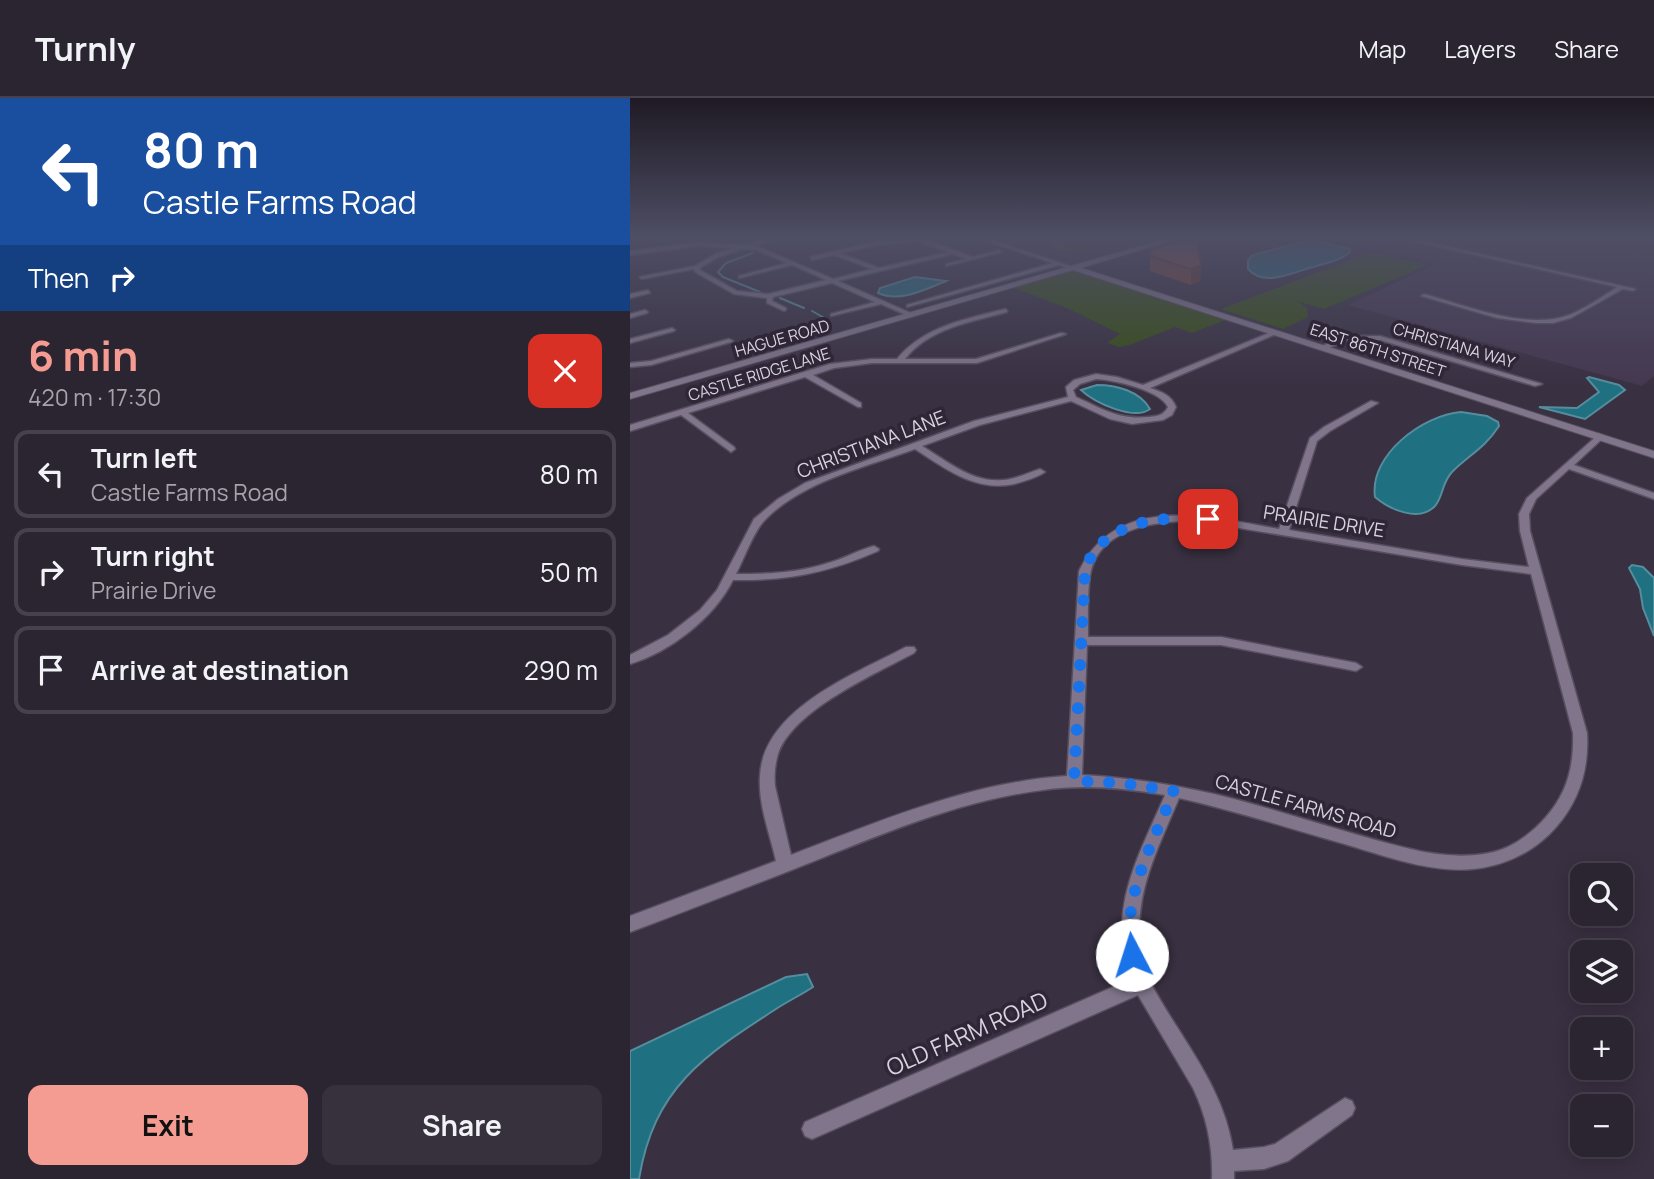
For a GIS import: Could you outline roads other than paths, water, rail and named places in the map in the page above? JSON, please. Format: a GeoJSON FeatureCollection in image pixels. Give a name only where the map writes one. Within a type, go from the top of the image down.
{"type":"FeatureCollection","features":[{"type":"Feature","properties":{"kind":"street"},"geometry":{"type":"LineString","coordinates":[[724,286],[736,293],[770,296],[811,286]]}},
{"type":"Feature","properties":{"kind":"street"},"geometry":{"type":"LineString","coordinates":[[846,286],[910,311]]}},
{"type":"Feature","properties":{"kind":"street","name":"HAGUE ROAD"},"geometry":{"type":"LineString","coordinates":[[630,396],[987,286]]}},
{"type":"Feature","properties":{"kind":"street","name":"HAGUE ROAD"},"geometry":{"type":"LineString","coordinates":[[910,311],[1003,286]]}},
{"type":"Feature","properties":{"kind":"street","name":"EAST 86TH STREET"},"geometry":{"type":"LineString","coordinates":[[1130,286],[1654,455]]}},
{"type":"Feature","properties":{"kind":"street"},"geometry":{"type":"LineString","coordinates":[[1424,296],[1509,317],[1546,321],[1573,316],[1622,287],[1633,289]]}},
{"type":"Feature","properties":{"kind":"street"},"geometry":{"type":"LineString","coordinates":[[630,296],[648,292]]}},
{"type":"Feature","properties":{"kind":"street"},"geometry":{"type":"LineString","coordinates":[[770,296],[768,300],[772,304],[784,309]]}},
{"type":"Feature","properties":{"kind":"street"},"geometry":{"type":"LineString","coordinates":[[833,315],[881,302]]}},
{"type":"Feature","properties":{"kind":"street"},"geometry":{"type":"LineString","coordinates":[[899,361],[910,348],[927,337],[1005,310]]}},
{"type":"Feature","properties":{"kind":"street"},"geometry":{"type":"LineString","coordinates":[[630,316],[645,312]]}},
{"type":"Feature","properties":{"kind":"street"},"geometry":{"type":"LineString","coordinates":[[630,341],[672,330]]}},
{"type":"Feature","properties":{"kind":"street"},"geometry":{"type":"LineString","coordinates":[[1143,388],[1274,333]]}},
{"type":"Feature","properties":{"kind":"street","name":"CASTLE RIDGE LANE"},"geometry":{"type":"LineString","coordinates":[[630,428],[852,362],[980,360],[1063,334]]}},
{"type":"Feature","properties":{"kind":"street","name":"CHRISTIANA WAY"},"geometry":{"type":"LineString","coordinates":[[1321,348],[1346,338],[1380,338],[1538,384]]}},
{"type":"Feature","properties":{"kind":"street"},"geometry":{"type":"LineString","coordinates":[[630,365],[653,362],[729,341]]}},
{"type":"Feature","properties":{"kind":"street"},"geometry":{"type":"LineString","coordinates":[[806,374],[858,405]]}},
{"type":"Feature","properties":{"kind":"street"},"geometry":{"type":"LineString","coordinates":[[1093,377],[1119,378],[1169,399],[1172,407],[1169,413],[1150,421],[1121,420],[1072,398],[1068,391],[1072,384],[1093,377]]}},
{"type":"Feature","properties":{"kind":"street","name":"CHRISTIANA LANE"},"geometry":{"type":"LineString","coordinates":[[630,660],[662,644],[693,623],[713,604],[755,526],[781,501],[815,482],[983,421],[1072,398]]}},
{"type":"Feature","properties":{"kind":"street"},"geometry":{"type":"LineString","coordinates":[[1283,532],[1313,440],[1327,429],[1374,403]]}},
{"type":"Feature","properties":{"kind":"street"},"geometry":{"type":"LineString","coordinates":[[682,412],[731,449]]}},
{"type":"Feature","properties":{"kind":"street","name":"CASTLE FARMS ROAD"},"geometry":{"type":"LineString","coordinates":[[630,924],[973,795],[1021,786],[1074,781],[1121,783],[1174,791],[1433,860],[1462,863],[1490,860],[1529,844],[1541,834],[1572,792],[1579,775],[1582,752],[1524,523],[1525,510],[1535,494],[1599,437]]}},
{"type":"Feature","properties":{"kind":"street"},"geometry":{"type":"LineString","coordinates":[[916,446],[972,479],[984,483],[1013,482],[1040,472]]}},
{"type":"Feature","properties":{"kind":"street"},"geometry":{"type":"LineString","coordinates":[[1568,466],[1654,496]]}},
{"type":"Feature","properties":{"kind":"street","name":"PRAIRIE DRIVE"},"geometry":{"type":"LineString","coordinates":[[1074,781],[1087,563],[1100,545],[1121,531],[1155,520],[1191,518],[1462,562],[1536,571]]}},
{"type":"Feature","properties":{"kind":"street"},"geometry":{"type":"LineString","coordinates":[[728,577],[781,578],[807,574],[837,566],[874,549]]}},
{"type":"Feature","properties":{"kind":"street"},"geometry":{"type":"LineString","coordinates":[[1082,641],[1221,640],[1356,667]]}},
{"type":"Feature","properties":{"kind":"street"},"geometry":{"type":"LineString","coordinates":[[785,865],[767,776],[770,757],[777,742],[790,724],[808,708],[910,650]]}},
{"type":"Feature","properties":{"kind":"street"},"geometry":{"type":"LineString","coordinates":[[1174,791],[1132,903],[1131,948],[1141,985],[1207,1095],[1219,1132],[1223,1170],[1280,1153],[1345,1108]]}},
{"type":"Feature","properties":{"kind":"street","name":"OLD FARM ROAD"},"geometry":{"type":"LineString","coordinates":[[812,1129],[1141,985]]}},
{"type":"Feature","properties":{"kind":"water"},"geometry":{"type":"Polygon","coordinates":[[[932,286],[904,296],[886,296],[878,293],[880,288],[932,286]]]}},
{"type":"Feature","properties":{"kind":"water"},"geometry":{"type":"Polygon","coordinates":[[[1587,378],[1619,385],[1625,390],[1585,419],[1539,407],[1577,408],[1599,392],[1587,378]]]}},
{"type":"Feature","properties":{"kind":"water"},"geometry":{"type":"Polygon","coordinates":[[[1097,385],[1112,386],[1134,393],[1150,409],[1143,412],[1125,412],[1095,400],[1081,390],[1097,385]]]}},
{"type":"Feature","properties":{"kind":"water"},"geometry":{"type":"Polygon","coordinates":[[[1461,412],[1487,416],[1498,422],[1499,426],[1482,446],[1452,472],[1435,506],[1428,511],[1413,514],[1396,510],[1375,497],[1375,481],[1381,466],[1402,440],[1431,421],[1461,412]]]}},
{"type":"Feature","properties":{"kind":"water"},"geometry":{"type":"Polygon","coordinates":[[[1632,565],[1643,567],[1654,578],[1654,636],[1643,608],[1640,589],[1629,568],[1632,565]]]}},
{"type":"Feature","properties":{"kind":"water"},"geometry":{"type":"Polygon","coordinates":[[[807,974],[813,987],[726,1043],[686,1077],[656,1121],[646,1147],[639,1179],[630,1179],[630,1051],[786,977],[807,974]]]}},
{"type":"Feature","properties":{"kind":"waterway"},"geometry":{"type":"LineString","coordinates":[[746,286],[760,292]]}},
{"type":"Feature","properties":{"kind":"waterway"},"geometry":{"type":"LineString","coordinates":[[780,298],[804,308]]}},
{"type":"Feature","properties":{"kind":"waterway"},"geometry":{"type":"LineString","coordinates":[[812,311],[828,320]]}}]}
